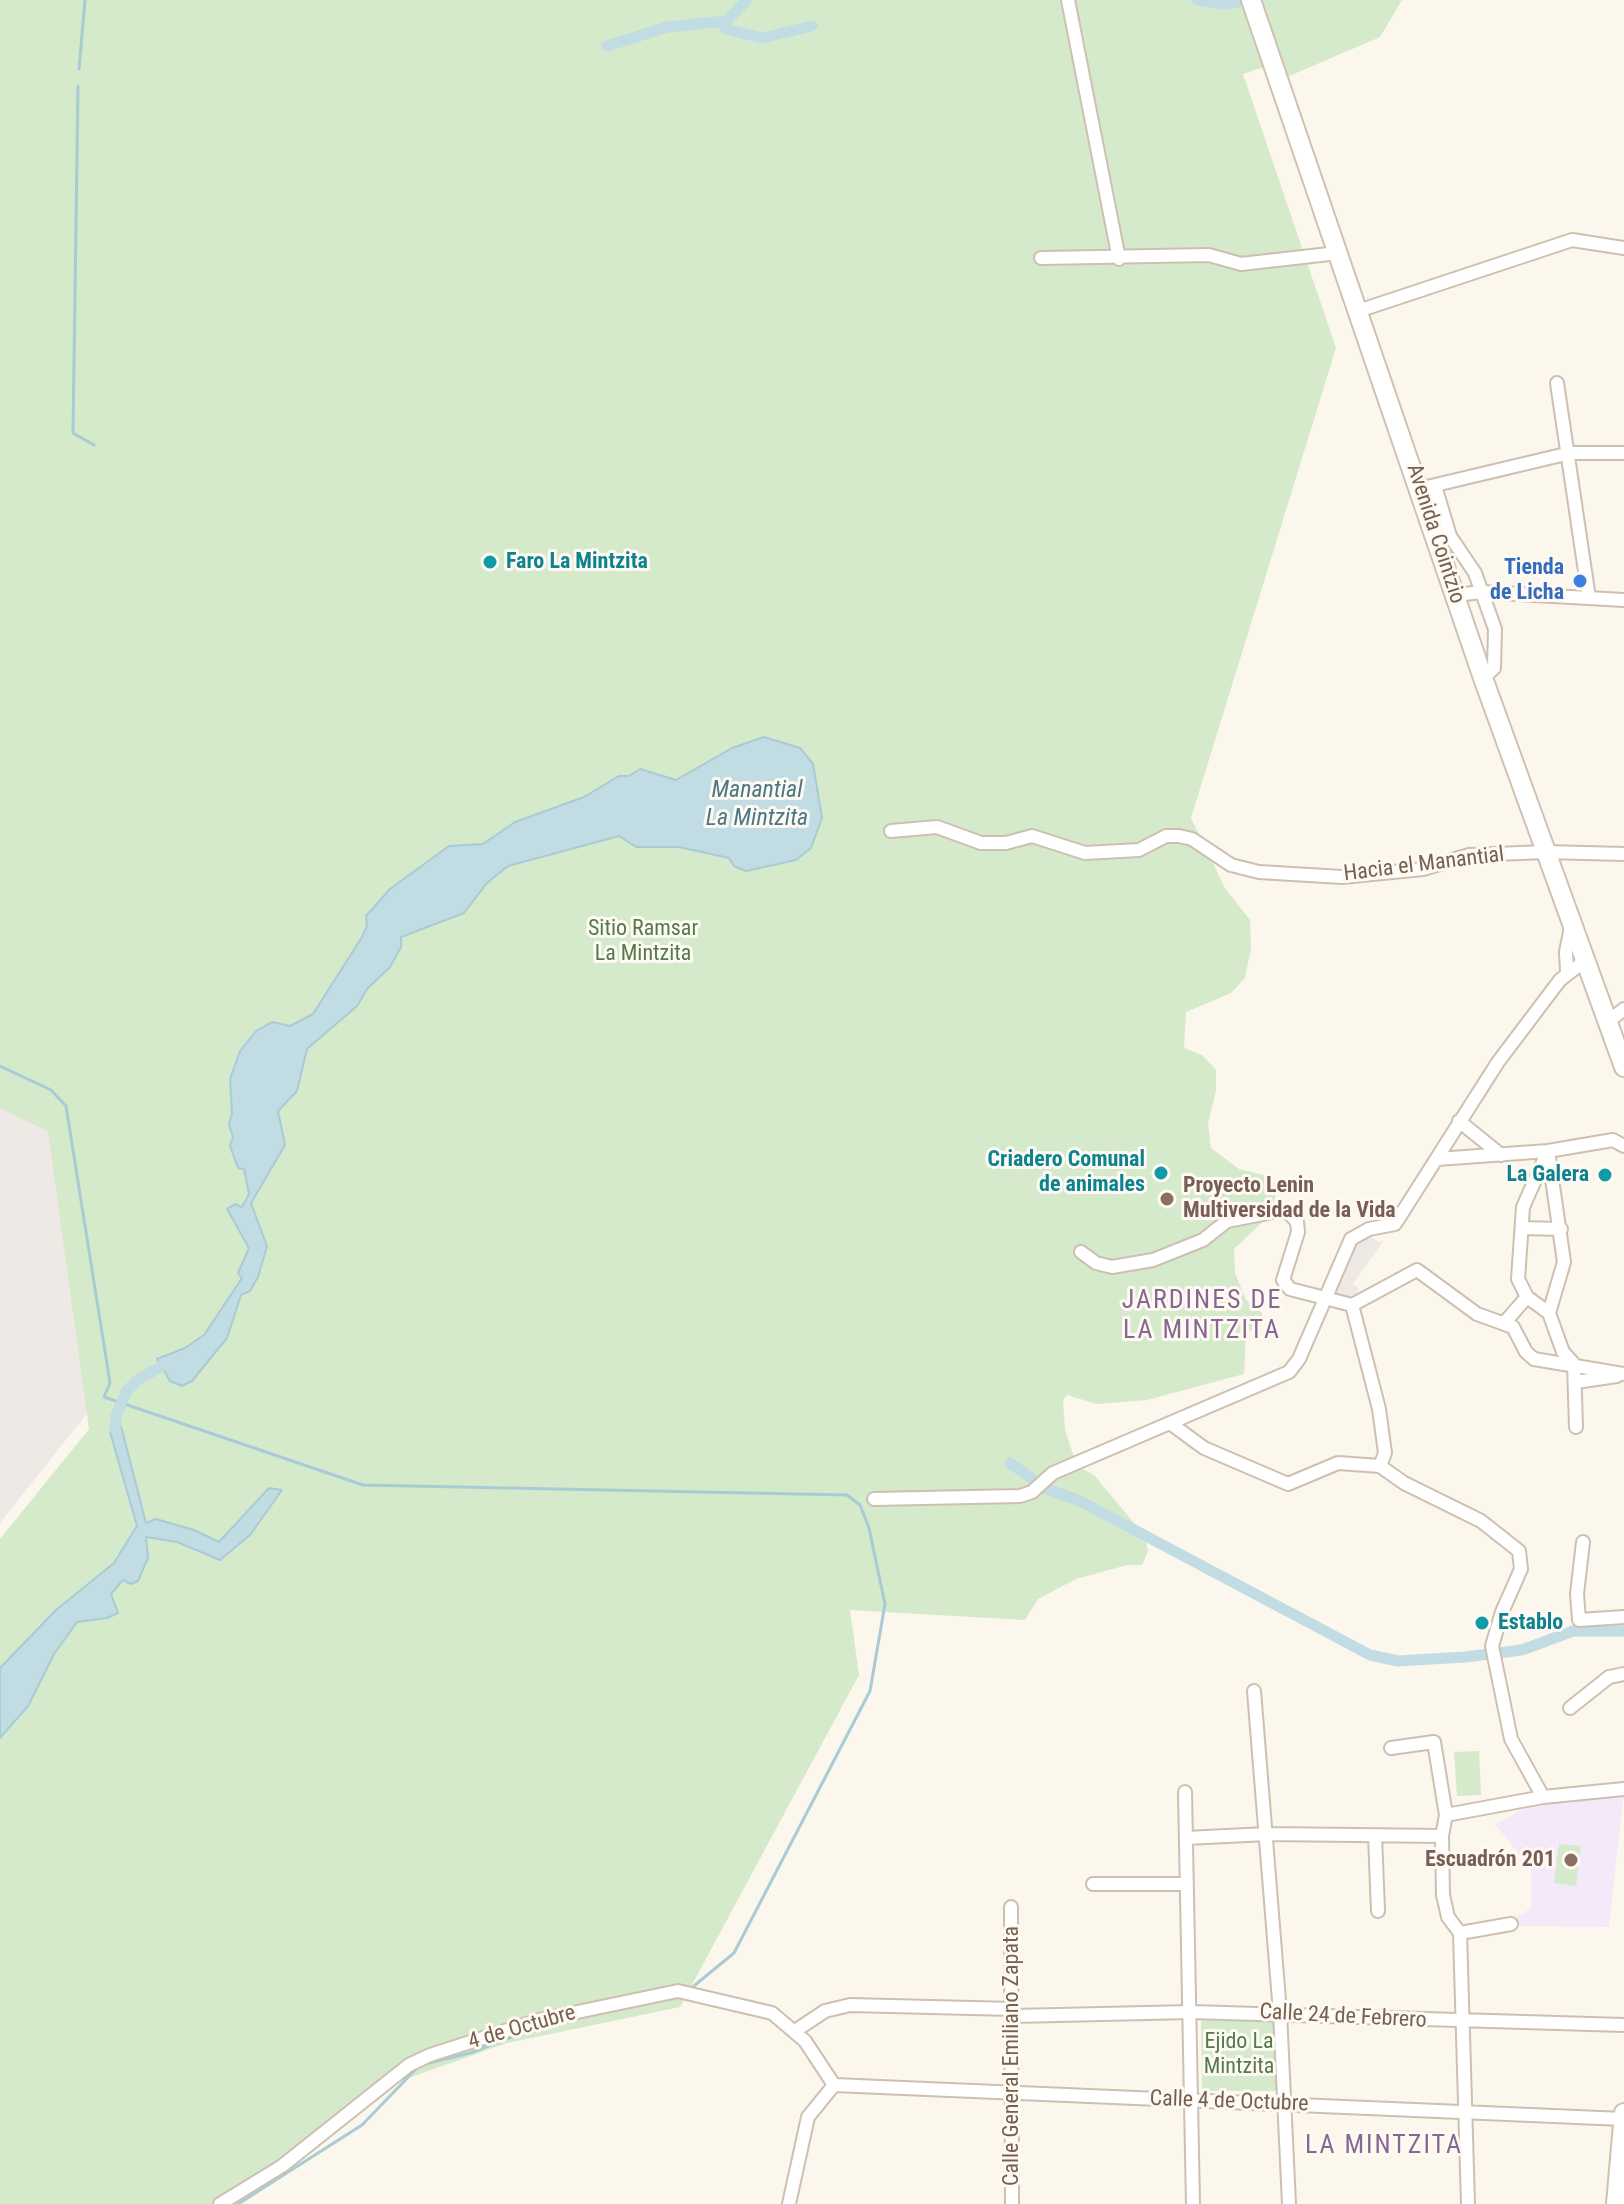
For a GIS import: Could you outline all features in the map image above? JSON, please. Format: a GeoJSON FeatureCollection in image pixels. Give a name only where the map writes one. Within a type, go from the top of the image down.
{"type":"FeatureCollection","features":[{"type":"Feature","properties":{"kind":"main road","name":"Avenida Cointzio"},"geometry":{"type":"LineString","coordinates":[[1252,3],[1358,311],[1428,487],[1455,595],[1483,678],[1624,1067]]}},
{"type":"Feature","properties":{"kind":"main road"},"geometry":{"type":"LineString","coordinates":[[1616,2204],[1624,2113]]}},
{"type":"Feature","properties":{"kind":"street"},"geometry":{"type":"LineString","coordinates":[[1068,0],[1119,259]]}},
{"type":"Feature","properties":{"kind":"street"},"geometry":{"type":"LineString","coordinates":[[1358,311],[1572,240],[1624,248]]}},
{"type":"Feature","properties":{"kind":"street"},"geometry":{"type":"LineString","coordinates":[[1041,258],[1209,255],[1241,264],[1338,253]]}},
{"type":"Feature","properties":{"kind":"street"},"geometry":{"type":"LineString","coordinates":[[1557,383],[1570,453],[1589,598]]}},
{"type":"Feature","properties":{"kind":"street"},"geometry":{"type":"LineString","coordinates":[[1483,678],[1494,668],[1497,649],[1495,629],[1475,573],[1450,536],[1428,487],[1570,453],[1624,453]]}},
{"type":"Feature","properties":{"kind":"street"},"geometry":{"type":"LineString","coordinates":[[1455,595],[1482,592],[1624,600]]}},
{"type":"Feature","properties":{"kind":"street","name":"Hacia el Manantial"},"geometry":{"type":"LineString","coordinates":[[891,831],[937,827],[981,843],[1006,843],[1032,836],[1085,853],[1139,850],[1166,836],[1179,836],[1192,839],[1231,865],[1342,877],[1423,869],[1469,855],[1546,852],[1624,854]]}},
{"type":"Feature","properties":{"kind":"street"},"geometry":{"type":"LineString","coordinates":[[1567,972],[1566,952],[1573,920]]}},
{"type":"Feature","properties":{"kind":"street"},"geometry":{"type":"LineString","coordinates":[[874,1499],[1020,1496],[1111,1446],[1289,1372],[1299,1359],[1351,1239],[1369,1229],[1395,1224],[1498,1062],[1567,972],[1587,959]]}},
{"type":"Feature","properties":{"kind":"street"},"geometry":{"type":"LineString","coordinates":[[1609,1021],[1624,1009]]}},
{"type":"Feature","properties":{"kind":"street"},"geometry":{"type":"LineString","coordinates":[[1459,1121],[1501,1155]]}},
{"type":"Feature","properties":{"kind":"street"},"geometry":{"type":"LineString","coordinates":[[1437,1159],[1548,1151],[1613,1140],[1624,1146]]}},
{"type":"Feature","properties":{"kind":"street"},"geometry":{"type":"LineString","coordinates":[[1548,1151],[1527,1193],[1518,1279],[1527,1297],[1549,1313],[1563,1352],[1574,1364],[1576,1427]]}},
{"type":"Feature","properties":{"kind":"street"},"geometry":{"type":"LineString","coordinates":[[1548,1151],[1564,1262],[1549,1313]]}},
{"type":"Feature","properties":{"kind":"street"},"geometry":{"type":"LineString","coordinates":[[1081,1252],[1096,1263],[1112,1267],[1153,1260],[1203,1240],[1227,1221],[1278,1211],[1289,1213],[1297,1222],[1298,1232],[1283,1280],[1290,1289],[1352,1305],[1417,1270],[1477,1314],[1513,1327],[1526,1352],[1534,1359],[1624,1375]]}},
{"type":"Feature","properties":{"kind":"street"},"geometry":{"type":"LineString","coordinates":[[1522,1228],[1561,1229]]}},
{"type":"Feature","properties":{"kind":"street"},"geometry":{"type":"LineString","coordinates":[[1505,1322],[1527,1297]]}},
{"type":"Feature","properties":{"kind":"street"},"geometry":{"type":"LineString","coordinates":[[1352,1305],[1379,1409],[1385,1453],[1380,1466]]}},
{"type":"Feature","properties":{"kind":"street"},"geometry":{"type":"LineString","coordinates":[[1576,1382],[1624,1375]]}},
{"type":"Feature","properties":{"kind":"street"},"geometry":{"type":"LineString","coordinates":[[1170,1423],[1204,1448],[1288,1484],[1338,1463],[1380,1466],[1404,1483],[1481,1521],[1519,1551],[1521,1569],[1502,1612],[1494,1652],[1511,1739],[1543,1797]]}},
{"type":"Feature","properties":{"kind":"street"},"geometry":{"type":"LineString","coordinates":[[1583,1542],[1577,1594],[1579,1620],[1624,1617]]}},
{"type":"Feature","properties":{"kind":"street"},"geometry":{"type":"LineString","coordinates":[[1570,1708],[1609,1677],[1624,1674]]}},
{"type":"Feature","properties":{"kind":"street"},"geometry":{"type":"LineString","coordinates":[[1254,1691],[1280,2013],[1289,2204]]}},
{"type":"Feature","properties":{"kind":"street"},"geometry":{"type":"LineString","coordinates":[[1391,1748],[1434,1742],[1446,1815],[1442,1836],[1443,1895],[1448,1917],[1460,1933],[1468,2204]]}},
{"type":"Feature","properties":{"kind":"street"},"geometry":{"type":"LineString","coordinates":[[1446,1815],[1543,1797],[1624,1789]]}},
{"type":"Feature","properties":{"kind":"street"},"geometry":{"type":"LineString","coordinates":[[1185,1792],[1193,2204]]}},
{"type":"Feature","properties":{"kind":"street"},"geometry":{"type":"LineString","coordinates":[[1186,1838],[1267,1834],[1442,1836]]}},
{"type":"Feature","properties":{"kind":"street"},"geometry":{"type":"LineString","coordinates":[[1375,1836],[1378,1911]]}},
{"type":"Feature","properties":{"kind":"street"},"geometry":{"type":"LineString","coordinates":[[1093,1884],[1187,1884]]}},
{"type":"Feature","properties":{"kind":"street","name":"Calle General Emiliano Zapata"},"geometry":{"type":"LineString","coordinates":[[1011,1907],[1012,2204]]}},
{"type":"Feature","properties":{"kind":"street"},"geometry":{"type":"LineString","coordinates":[[1460,1933],[1511,1924]]}},
{"type":"Feature","properties":{"kind":"street","name":"4 de Octubre"},"geometry":{"type":"LineString","coordinates":[[220,2204],[282,2166],[409,2065],[430,2055],[539,2020],[685,1992],[772,2013],[795,2031],[834,2085]]}},
{"type":"Feature","properties":{"kind":"street","name":"Calle 24 de Febrero"},"geometry":{"type":"LineString","coordinates":[[795,2031],[825,2011],[850,2005],[1013,2012],[1280,2013],[1465,2023],[1624,2025]]}},
{"type":"Feature","properties":{"kind":"street"},"geometry":{"type":"LineString","coordinates":[[789,2204],[808,2117],[834,2085]]}},
{"type":"Feature","properties":{"kind":"street","name":"Calle 4 de Octubre"},"geometry":{"type":"LineString","coordinates":[[834,2085],[1623,2119]]}},
{"type":"Feature","properties":{"kind":"shaded area"},"geometry":{"type":"Polygon","coordinates":[[[0,1086],[50,1108],[93,1406],[0,1523],[0,1086]]]}},
{"type":"Feature","properties":{"kind":"shaded area"},"geometry":{"type":"Polygon","coordinates":[[[1367,1233],[1379,1242],[1384,1240],[1353,1284],[1359,1289],[1352,1300],[1344,1298],[1329,1288],[1350,1257],[1354,1241],[1359,1245],[1367,1233]]]}},
{"type":"Feature","properties":{"kind":"shaded area","name":"Escuadrón 201"},"geometry":{"type":"Polygon","coordinates":[[[1624,1791],[1609,1927],[1511,1926],[1511,1921],[1531,1908],[1531,1869],[1495,1824],[1527,1807],[1624,1791]]]}},
{"type":"Feature","properties":{"kind":"green space","name":"Sitio Ramsar La Mintzita"},"geometry":{"type":"Polygon","coordinates":[[[0,0],[1244,0],[1243,6],[1264,67],[1243,74],[1336,348],[1191,818],[1225,888],[1250,920],[1251,948],[1245,978],[1231,993],[1186,1012],[1184,1048],[1202,1055],[1216,1070],[1216,1091],[1208,1123],[1211,1148],[1239,1169],[1271,1177],[1277,1187],[1272,1213],[1234,1249],[1235,1273],[1246,1300],[1262,1313],[1262,1322],[1246,1334],[1244,1374],[1147,1400],[1097,1404],[1067,1395],[1063,1400],[1065,1430],[1077,1466],[1094,1475],[1145,1536],[1148,1551],[1142,1565],[1127,1565],[1076,1579],[1038,1599],[1025,1620],[850,1610],[859,1675],[680,2007],[507,2043],[403,2080],[233,2204],[0,2204],[0,1539],[89,1429],[48,1131],[0,1108],[0,0]]]}},
{"type":"Feature","properties":{"kind":"green space"},"geometry":{"type":"Polygon","coordinates":[[[1259,0],[1402,0],[1380,37],[1287,77],[1259,0]]]}},
{"type":"Feature","properties":{"kind":"green space"},"geometry":{"type":"Polygon","coordinates":[[[1479,1751],[1481,1795],[1457,1796],[1454,1752],[1479,1751]]]}},
{"type":"Feature","properties":{"kind":"green space"},"geometry":{"type":"Polygon","coordinates":[[[1559,1844],[1581,1846],[1576,1886],[1554,1883],[1559,1844]]]}},
{"type":"Feature","properties":{"kind":"green space","name":"Ejido La Mintzita"},"geometry":{"type":"Polygon","coordinates":[[[1277,2017],[1277,2091],[1202,2091],[1201,2018],[1277,2017]]]}},
{"type":"Feature","properties":{"kind":"water","name":"Manantial La Mintzita"},"geometry":{"type":"Polygon","coordinates":[[[764,737],[800,748],[813,764],[822,818],[811,848],[796,860],[746,871],[734,866],[729,858],[679,847],[636,847],[619,836],[508,866],[487,883],[464,913],[401,937],[401,947],[390,967],[367,989],[357,1006],[307,1049],[297,1091],[278,1111],[285,1145],[251,1203],[267,1246],[258,1277],[250,1291],[241,1295],[227,1338],[192,1381],[182,1386],[170,1381],[157,1359],[185,1348],[204,1335],[242,1278],[238,1273],[249,1248],[227,1209],[235,1204],[242,1207],[249,1194],[244,1169],[238,1168],[230,1146],[233,1137],[229,1124],[232,1114],[230,1079],[240,1051],[256,1031],[272,1022],[290,1026],[313,1014],[362,937],[367,926],[366,916],[390,889],[449,846],[483,844],[515,822],[584,797],[619,776],[629,776],[640,769],[676,780],[732,748],[764,737]]]}},
{"type":"Feature","properties":{"kind":"water"},"geometry":{"type":"Polygon","coordinates":[[[121,1426],[146,1523],[156,1519],[194,1530],[219,1542],[269,1488],[282,1490],[250,1535],[220,1560],[177,1542],[146,1537],[148,1558],[138,1581],[131,1584],[123,1580],[111,1594],[118,1613],[107,1618],[77,1622],[54,1654],[28,1706],[0,1738],[0,1668],[56,1610],[114,1563],[137,1526],[110,1432],[121,1426]]]}},
{"type":"Feature","properties":{"kind":"waterway"},"geometry":{"type":"LineString","coordinates":[[79,69],[85,0]]}},
{"type":"Feature","properties":{"kind":"waterway"},"geometry":{"type":"LineString","coordinates":[[747,0],[726,21],[725,29],[762,38],[812,26]]}},
{"type":"Feature","properties":{"kind":"waterway"},"geometry":{"type":"LineString","coordinates":[[1197,0],[1225,4],[1251,0]]}},
{"type":"Feature","properties":{"kind":"waterway"},"geometry":{"type":"LineString","coordinates":[[607,46],[667,27],[726,21]]}},
{"type":"Feature","properties":{"kind":"waterway"},"geometry":{"type":"LineString","coordinates":[[78,86],[73,433],[94,445]]}},
{"type":"Feature","properties":{"kind":"waterway"},"geometry":{"type":"LineString","coordinates":[[0,1066],[51,1090],[66,1106],[110,1383],[104,1397],[363,1485],[847,1495],[860,1505],[869,1528],[885,1604],[870,1691],[734,1953],[689,1990]]}},
{"type":"Feature","properties":{"kind":"waterway"},"geometry":{"type":"LineString","coordinates":[[115,1429],[116,1416],[126,1392],[136,1381],[160,1367]]}},
{"type":"Feature","properties":{"kind":"waterway"},"geometry":{"type":"LineString","coordinates":[[1010,1463],[1047,1489],[1080,1501],[1370,1655],[1398,1661],[1465,1657],[1522,1650],[1573,1631],[1624,1631]]}},
{"type":"Feature","properties":{"kind":"waterway"},"geometry":{"type":"LineString","coordinates":[[585,2016],[679,1996]]}},
{"type":"Feature","properties":{"kind":"waterway"},"geometry":{"type":"LineString","coordinates":[[425,2064],[470,2053],[543,2025]]}},
{"type":"Feature","properties":{"kind":"waterway"},"geometry":{"type":"LineString","coordinates":[[238,2204],[362,2125],[418,2067]]}},
{"type":"Feature","properties":{"kind":"place","name":"Faro La Mintzita"},"geometry":{"type":"Point","coordinates":[490,562]}},
{"type":"Feature","properties":{"kind":"place","name":"Tienda de Licha"},"geometry":{"type":"Point","coordinates":[1580,581]}},
{"type":"Feature","properties":{"kind":"place","name":"Criadero Comunal de animales"},"geometry":{"type":"Point","coordinates":[1161,1173]}},
{"type":"Feature","properties":{"kind":"place","name":"La Galera"},"geometry":{"type":"Point","coordinates":[1605,1175]}},
{"type":"Feature","properties":{"kind":"place","name":"Proyecto Lenin Multiversidad de la Vida"},"geometry":{"type":"Point","coordinates":[1167,1199]}},
{"type":"Feature","properties":{"kind":"place","name":"Establo"},"geometry":{"type":"Point","coordinates":[1482,1623]}},
{"type":"Feature","properties":{"kind":"place","name":"Escuadrón 201"},"geometry":{"type":"Point","coordinates":[1571,1860]}},
{"type":"Feature","properties":{"kind":"district","name":"JARDINES DE LA MINTZITA"},"geometry":{"type":"Point","coordinates":[1202,1316]}},
{"type":"Feature","properties":{"kind":"district","name":"LA MINTZITA"},"geometry":{"type":"Point","coordinates":[1384,2146]}}]}
